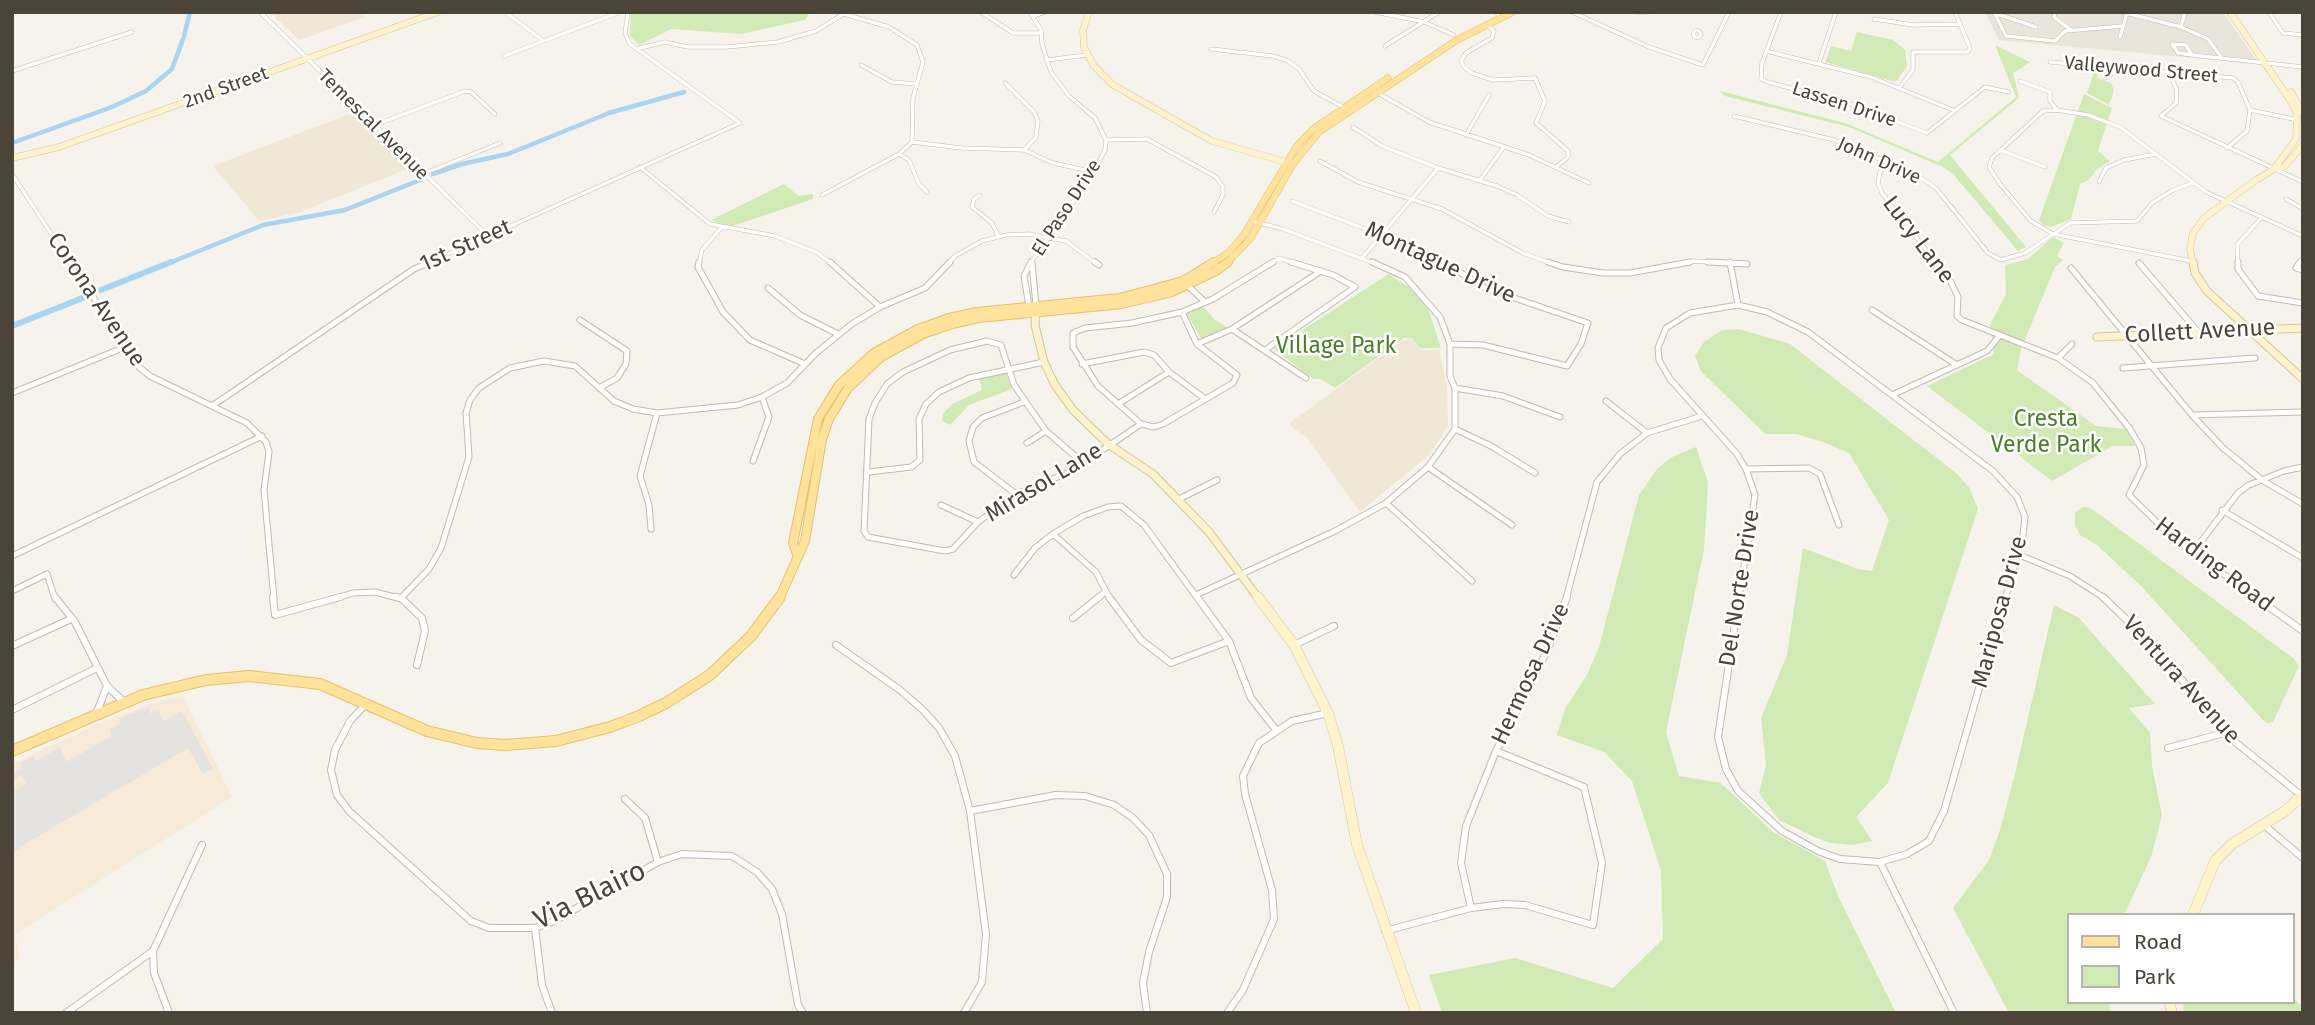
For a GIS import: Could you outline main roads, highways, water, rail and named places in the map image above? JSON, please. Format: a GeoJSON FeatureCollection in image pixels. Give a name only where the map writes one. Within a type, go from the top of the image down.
{"type":"FeatureCollection","features":[{"type":"Feature","properties":{"kind":"main road","name":"2nd Street"},"geometry":{"type":"LineString","coordinates":[[12,158],[59,147],[438,12]]}},
{"type":"Feature","properties":{"kind":"main road"},"geometry":{"type":"LineString","coordinates":[[1090,12],[1083,30],[1087,55],[1101,75],[1113,85],[1197,134],[1232,149],[1290,164]]}},
{"type":"Feature","properties":{"kind":"main road"},"geometry":{"type":"LineString","coordinates":[[1185,283],[1228,253],[1313,129],[1454,35],[1498,13],[1511,12]]}},
{"type":"Feature","properties":{"kind":"main road"},"geometry":{"type":"LineString","coordinates":[[12,751],[124,702],[206,680],[249,676],[301,680],[368,703],[427,731],[477,743],[535,743],[581,736],[610,727],[666,703],[710,675],[732,656],[770,612],[788,581],[797,554],[805,541],[822,439],[834,407],[848,388],[881,357],[923,334],[952,324],[1033,308],[1120,298],[1185,283],[1236,257],[1261,223],[1290,164],[1319,132],[1440,50],[1511,12]]}},
{"type":"Feature","properties":{"kind":"main road"},"geometry":{"type":"LineString","coordinates":[[2230,12],[2303,113]]}},
{"type":"Feature","properties":{"kind":"main road"},"geometry":{"type":"LineString","coordinates":[[2236,12],[2300,120],[2296,138],[2288,153],[2274,169],[2204,218],[2196,228],[2190,249],[2191,261],[2207,291],[2303,379]]}},
{"type":"Feature","properties":{"kind":"main road"},"geometry":{"type":"LineString","coordinates":[[1454,35],[1484,26]]}},
{"type":"Feature","properties":{"kind":"main road"},"geometry":{"type":"LineString","coordinates":[[1440,50],[1440,47],[1454,39],[1454,35]]}},
{"type":"Feature","properties":{"kind":"main road"},"geometry":{"type":"LineString","coordinates":[[2274,169],[2284,167],[2303,145]]}},
{"type":"Feature","properties":{"kind":"main road"},"geometry":{"type":"LineString","coordinates":[[1033,308],[1044,362],[1055,386],[1073,410],[1108,444],[1153,474],[1180,499],[1294,645],[1328,713],[1338,746],[1348,813],[1357,845],[1416,1013]]}},
{"type":"Feature","properties":{"kind":"main road","name":"Collett Avenue"},"geometry":{"type":"LineString","coordinates":[[2097,337],[2303,328]]}},
{"type":"Feature","properties":{"kind":"main road"},"geometry":{"type":"LineString","coordinates":[[2194,913],[2216,861],[2232,844],[2264,825],[2302,796]]}},
{"type":"Feature","properties":{"kind":"waterway"},"geometry":{"type":"LineString","coordinates":[[184,36],[190,12]]}},
{"type":"Feature","properties":{"kind":"waterway"},"geometry":{"type":"LineString","coordinates":[[12,143],[112,107],[146,91],[172,69],[183,39]]}},
{"type":"Feature","properties":{"kind":"waterway"},"geometry":{"type":"LineString","coordinates":[[433,174],[462,164],[508,154],[609,113],[684,92]]}},
{"type":"Feature","properties":{"kind":"waterway"},"geometry":{"type":"LineString","coordinates":[[167,264],[263,225],[345,210],[420,180]]}},
{"type":"Feature","properties":{"kind":"waterway"},"geometry":{"type":"LineString","coordinates":[[101,290],[171,262]]}},
{"type":"Feature","properties":{"kind":"waterway"},"geometry":{"type":"LineString","coordinates":[[12,326],[85,297]]}},
{"type":"Feature","properties":{"kind":"park label","name":"Village Park"},"geometry":{"type":"Point","coordinates":[1336,347]}},
{"type":"Feature","properties":{"kind":"park label","name":"Cresta Verde Park"},"geometry":{"type":"Point","coordinates":[2046,433]}}]}
